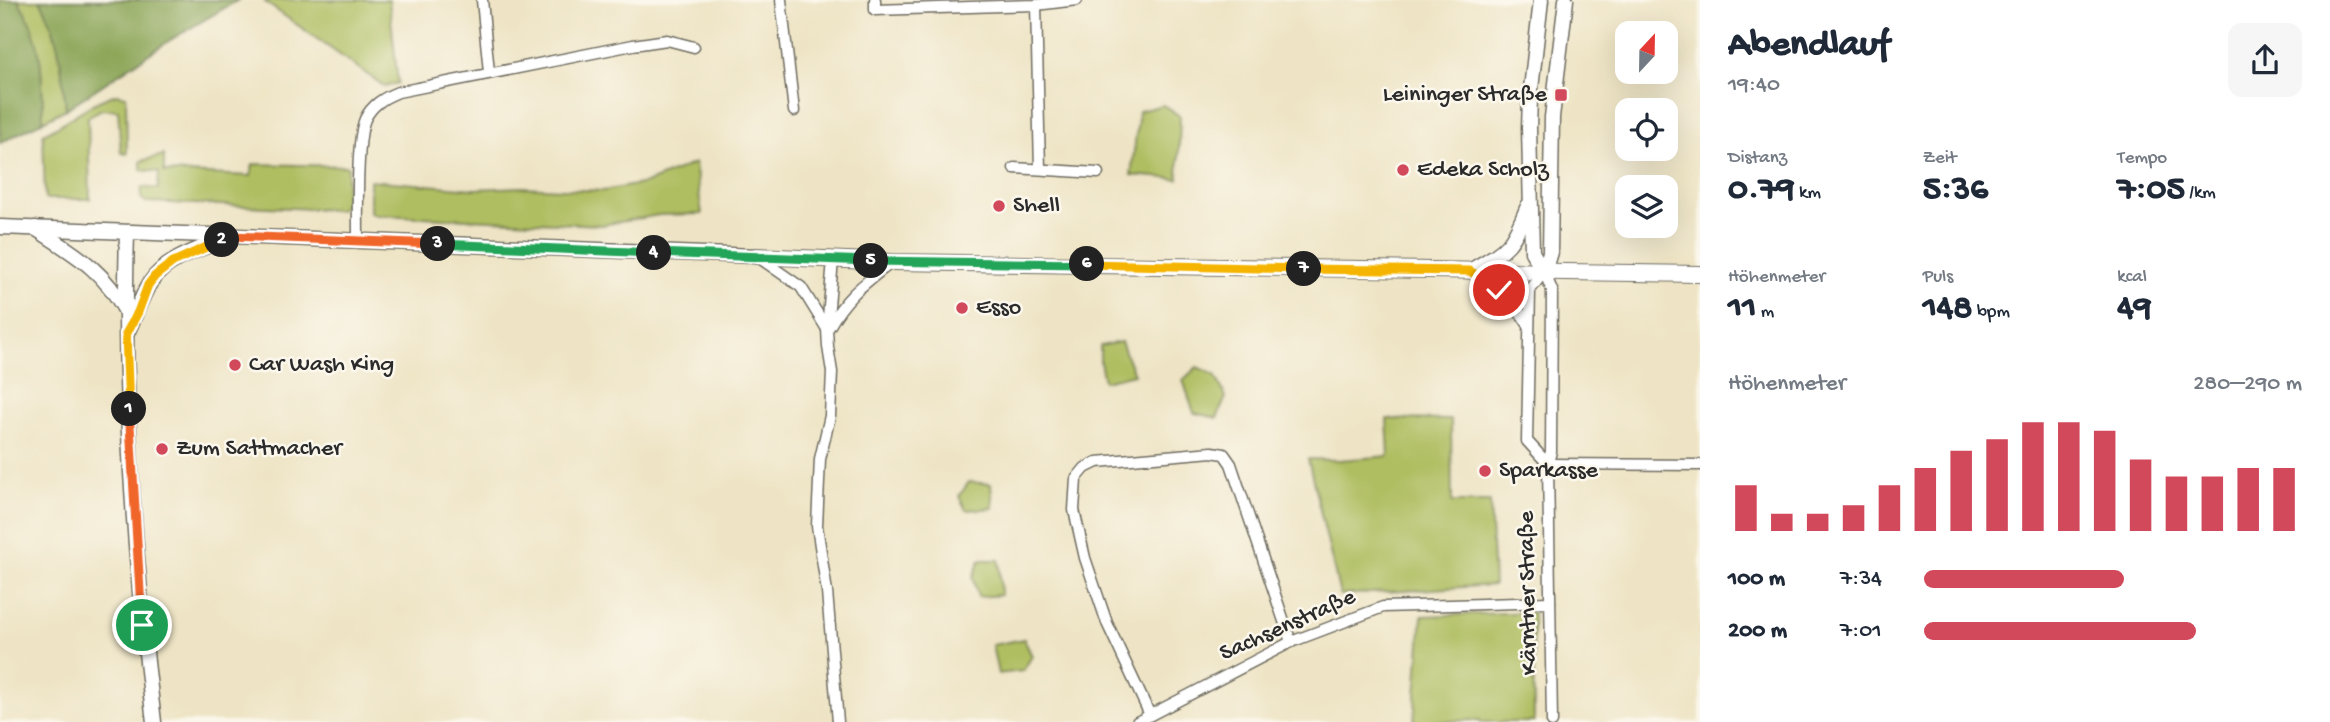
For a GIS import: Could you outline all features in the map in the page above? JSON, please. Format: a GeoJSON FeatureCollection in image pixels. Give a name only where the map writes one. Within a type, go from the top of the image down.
{"type":"FeatureCollection","features":[{"type":"Feature","properties":{"kind":"main road"},"geometry":{"type":"LineString","coordinates":[[756,256],[892,262],[1700,274]]}},
{"type":"Feature","properties":{"kind":"street"},"geometry":{"type":"LineString","coordinates":[[482,0],[489,72]]}},
{"type":"Feature","properties":{"kind":"street"},"geometry":{"type":"LineString","coordinates":[[781,0],[794,111]]}},
{"type":"Feature","properties":{"kind":"street"},"geometry":{"type":"LineString","coordinates":[[875,5],[1036,5],[1077,0]]}},
{"type":"Feature","properties":{"kind":"street"},"geometry":{"type":"LineString","coordinates":[[1541,0],[1530,98],[1530,201],[1532,252],[1544,272]]}},
{"type":"Feature","properties":{"kind":"street"},"geometry":{"type":"LineString","coordinates":[[1566,0],[1552,117],[1550,252],[1544,272],[1530,290],[1528,441],[1548,464],[1700,465]]}},
{"type":"Feature","properties":{"kind":"street"},"geometry":{"type":"LineString","coordinates":[[1036,5],[1040,169]]}},
{"type":"Feature","properties":{"kind":"street"},"geometry":{"type":"LineString","coordinates":[[358,239],[364,121],[382,98],[489,72],[596,51],[667,40],[694,47]]}},
{"type":"Feature","properties":{"kind":"street"},"geometry":{"type":"LineString","coordinates":[[1014,168],[1098,173]]}},
{"type":"Feature","properties":{"kind":"street"},"geometry":{"type":"LineString","coordinates":[[1528,324],[1512,300],[1470,271],[1502,253],[1510,244],[1530,201]]}},
{"type":"Feature","properties":{"kind":"street"},"geometry":{"type":"LineString","coordinates":[[0,227],[756,256],[801,287],[827,329]]}},
{"type":"Feature","properties":{"kind":"street"},"geometry":{"type":"LineString","coordinates":[[34,228],[92,266],[106,280],[125,312]]}},
{"type":"Feature","properties":{"kind":"street"},"geometry":{"type":"LineString","coordinates":[[127,233],[125,312],[133,491],[142,625],[153,722]]}},
{"type":"Feature","properties":{"kind":"street"},"geometry":{"type":"LineString","coordinates":[[126,334],[148,285],[155,276],[182,257],[230,236]]}},
{"type":"Feature","properties":{"kind":"street"},"geometry":{"type":"LineString","coordinates":[[833,260],[827,329],[832,372],[830,416],[820,459],[817,526],[827,593],[838,722]]}},
{"type":"Feature","properties":{"kind":"street"},"geometry":{"type":"LineString","coordinates":[[827,329],[841,305],[892,262]]}},
{"type":"Feature","properties":{"kind":"street","name":"Kärntner Straße"},"geometry":{"type":"LineString","coordinates":[[1544,272],[1552,290],[1551,452],[1548,464],[1552,722]]}},
{"type":"Feature","properties":{"kind":"street"},"geometry":{"type":"LineString","coordinates":[[1150,715],[1107,623],[1085,558],[1074,510],[1076,480],[1085,468],[1097,462],[1212,452],[1224,454],[1231,464],[1291,642]]}},
{"type":"Feature","properties":{"kind":"street","name":"Sachsenstraße"},"geometry":{"type":"LineString","coordinates":[[1137,722],[1291,642],[1383,607],[1550,602]]}},
{"type":"Feature","properties":{"kind":"green space"},"geometry":{"type":"Polygon","coordinates":[[[0,0],[18,0],[33,29],[40,58],[43,121],[0,143],[0,0]]]}},
{"type":"Feature","properties":{"kind":"green space"},"geometry":{"type":"Polygon","coordinates":[[[18,0],[40,0],[52,26],[59,53],[66,109],[43,121],[40,58],[33,29],[18,0]]]}},
{"type":"Feature","properties":{"kind":"green space"},"geometry":{"type":"Polygon","coordinates":[[[40,0],[238,0],[167,42],[66,109],[56,39],[40,0]]]}},
{"type":"Feature","properties":{"kind":"green space"},"geometry":{"type":"Polygon","coordinates":[[[389,0],[398,83],[385,87],[265,2],[389,0]]]}},
{"type":"Feature","properties":{"kind":"green space"},"geometry":{"type":"Polygon","coordinates":[[[117,94],[126,96],[127,154],[121,153],[118,110],[102,109],[88,117],[90,199],[45,199],[43,134],[97,102],[117,94]]]}},
{"type":"Feature","properties":{"kind":"green space"},"geometry":{"type":"Polygon","coordinates":[[[1163,105],[1180,116],[1178,179],[1131,175],[1139,111],[1163,105]]]}},
{"type":"Feature","properties":{"kind":"green space"},"geometry":{"type":"Polygon","coordinates":[[[164,155],[164,172],[251,176],[253,164],[348,166],[345,205],[339,210],[146,202],[141,198],[142,187],[158,189],[159,172],[141,170],[141,161],[164,155]]]}},
{"type":"Feature","properties":{"kind":"green space"},"geometry":{"type":"Polygon","coordinates":[[[695,163],[702,214],[659,215],[602,225],[370,213],[370,180],[474,189],[522,187],[603,191],[646,183],[695,163]]]}},
{"type":"Feature","properties":{"kind":"green space"},"geometry":{"type":"Polygon","coordinates":[[[1121,342],[1134,374],[1104,381],[1100,346],[1121,342]]]}},
{"type":"Feature","properties":{"kind":"green space"},"geometry":{"type":"Polygon","coordinates":[[[1197,367],[1215,375],[1226,397],[1217,418],[1194,413],[1183,380],[1197,367]]]}},
{"type":"Feature","properties":{"kind":"green space"},"geometry":{"type":"Polygon","coordinates":[[[1387,419],[1451,420],[1452,502],[1490,502],[1494,585],[1340,595],[1308,459],[1339,460],[1389,456],[1387,419]]]}},
{"type":"Feature","properties":{"kind":"green space"},"geometry":{"type":"Polygon","coordinates":[[[969,482],[991,484],[993,508],[966,510],[959,496],[969,482]]]}},
{"type":"Feature","properties":{"kind":"green space"},"geometry":{"type":"Polygon","coordinates":[[[980,560],[999,560],[1001,595],[978,597],[973,577],[980,560]]]}},
{"type":"Feature","properties":{"kind":"green space"},"geometry":{"type":"Polygon","coordinates":[[[1533,612],[1534,722],[1414,722],[1422,616],[1533,612]]]}},
{"type":"Feature","properties":{"kind":"green space"},"geometry":{"type":"Polygon","coordinates":[[[1024,639],[1032,656],[1023,671],[998,674],[992,645],[1024,639]]]}},
{"type":"Feature","properties":{"kind":"place","name":"Leininger Straße"},"geometry":{"type":"Point","coordinates":[1561,95]}},
{"type":"Feature","properties":{"kind":"place","name":"Edeka Scholz"},"geometry":{"type":"Point","coordinates":[1403,170]}},
{"type":"Feature","properties":{"kind":"place","name":"Shell"},"geometry":{"type":"Point","coordinates":[999,206]}},
{"type":"Feature","properties":{"kind":"place","name":"Esso"},"geometry":{"type":"Point","coordinates":[962,308]}},
{"type":"Feature","properties":{"kind":"place","name":"Car Wash King"},"geometry":{"type":"Point","coordinates":[235,365]}},
{"type":"Feature","properties":{"kind":"place","name":"Zum Sattmacher"},"geometry":{"type":"Point","coordinates":[162,449]}},
{"type":"Feature","properties":{"kind":"place","name":"Sparkasse"},"geometry":{"type":"Point","coordinates":[1485,471]}},
{"type":"Feature","properties":{"kind":"route"},"geometry":{"type":"LineString","coordinates":[[142,625],[126,334],[148,285],[155,276],[173,262],[230,236],[358,239],[857,261],[1470,271],[1499,290]]}}]}
